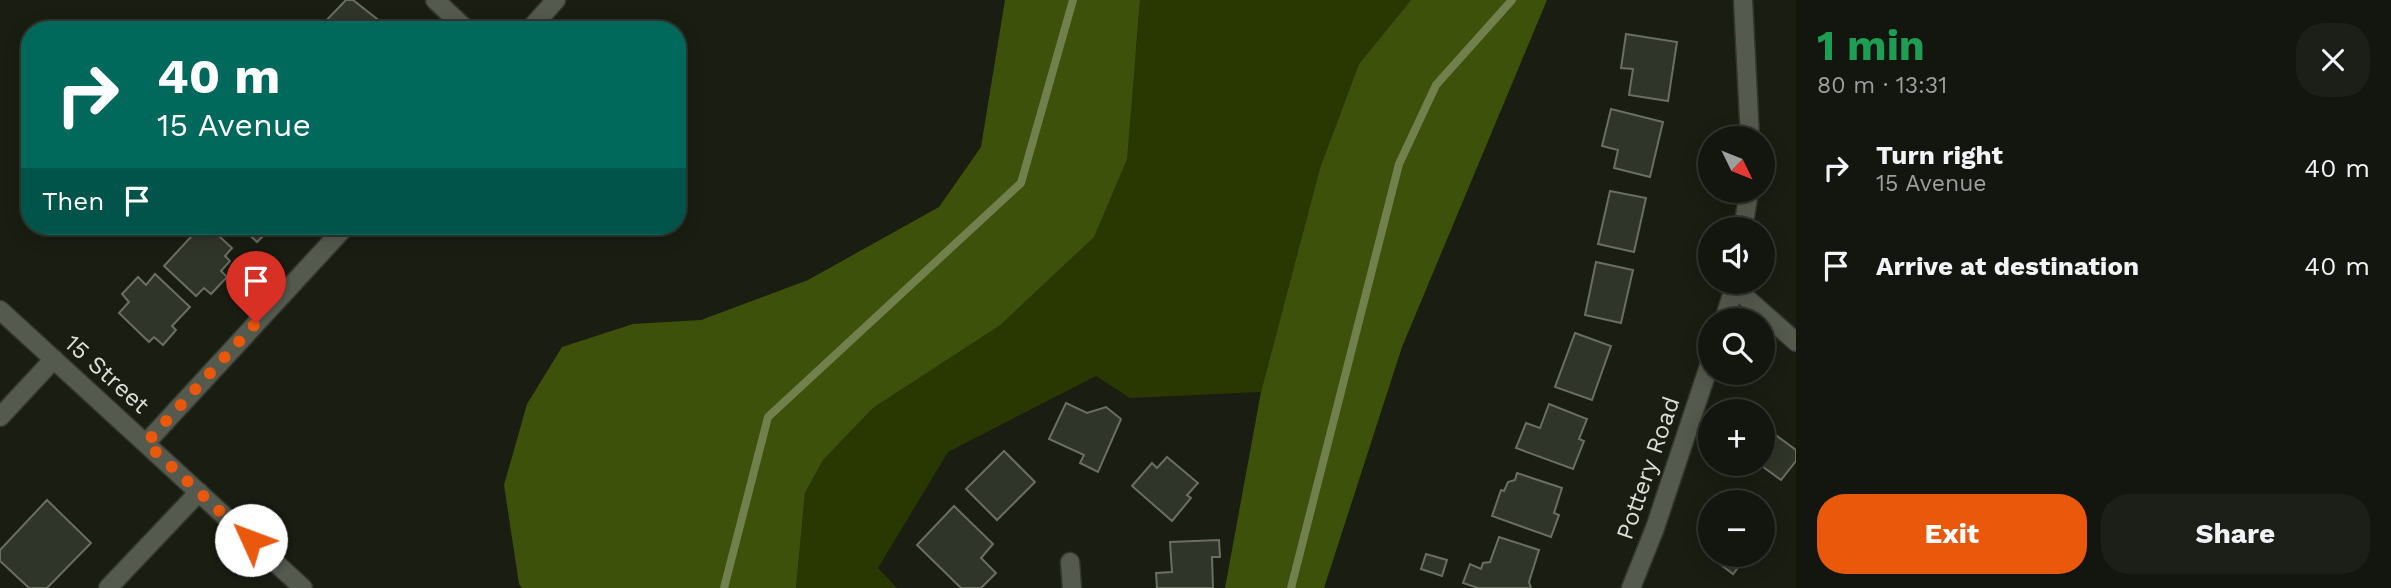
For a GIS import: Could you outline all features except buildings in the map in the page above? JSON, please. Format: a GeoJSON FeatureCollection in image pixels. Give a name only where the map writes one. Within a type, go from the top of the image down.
{"type":"FeatureCollection","features":[{"type":"Feature","properties":{"kind":"street"},"geometry":{"type":"LineString","coordinates":[[435,0],[457,21]]}},
{"type":"Feature","properties":{"kind":"street"},"geometry":{"type":"LineString","coordinates":[[536,21],[556,0]]}},
{"type":"Feature","properties":{"kind":"street"},"geometry":{"type":"LineString","coordinates":[[1743,0],[1749,126]]}},
{"type":"Feature","properties":{"kind":"street"},"geometry":{"type":"LineString","coordinates":[[146,443],[338,235]]}},
{"type":"Feature","properties":{"kind":"street"},"geometry":{"type":"LineString","coordinates":[[1745,294],[1796,342]]}},
{"type":"Feature","properties":{"kind":"street","name":"15 Street"},"geometry":{"type":"LineString","coordinates":[[0,310],[303,588]]}},
{"type":"Feature","properties":{"kind":"street"},"geometry":{"type":"LineString","coordinates":[[0,417],[54,359]]}},
{"type":"Feature","properties":{"kind":"street","name":"Pottery Road"},"geometry":{"type":"LineString","coordinates":[[1631,588],[1656,528],[1703,385]]}},
{"type":"Feature","properties":{"kind":"street"},"geometry":{"type":"LineString","coordinates":[[108,588],[199,492]]}},
{"type":"Feature","properties":{"kind":"street"},"geometry":{"type":"LineString","coordinates":[[1070,562],[1072,588]]}},
{"type":"Feature","properties":{"kind":"green space"},"geometry":{"type":"Polygon","coordinates":[[[1005,0],[1140,0],[1127,159],[1094,237],[999,326],[873,408],[823,460],[805,493],[796,588],[522,588],[519,584],[504,485],[527,404],[562,347],[633,324],[701,320],[808,280],[939,207],[981,147],[1005,0]]]}},
{"type":"Feature","properties":{"kind":"green space"},"geometry":{"type":"Polygon","coordinates":[[[1140,0],[1411,0],[1359,64],[1320,168],[1261,392],[1130,398],[1096,376],[948,452],[878,568],[897,588],[796,588],[805,493],[823,460],[873,408],[999,326],[1136,51],[1140,0]]]}},
{"type":"Feature","properties":{"kind":"green space"},"geometry":{"type":"Polygon","coordinates":[[[1411,0],[1547,0],[1402,347],[1324,588],[1225,588],[1261,392],[1320,168],[1359,64],[1411,0]]]}},
{"type":"Feature","properties":{"kind":"waterway"},"geometry":{"type":"LineString","coordinates":[[724,588],[768,417],[1021,183],[1073,0]]}},
{"type":"Feature","properties":{"kind":"waterway"},"geometry":{"type":"LineString","coordinates":[[1291,588],[1399,164],[1436,85],[1512,0]]}},
{"type":"Feature","properties":{"kind":"route"},"geometry":{"type":"LineString","coordinates":[[251,540],[146,443],[256,323]]}}]}
